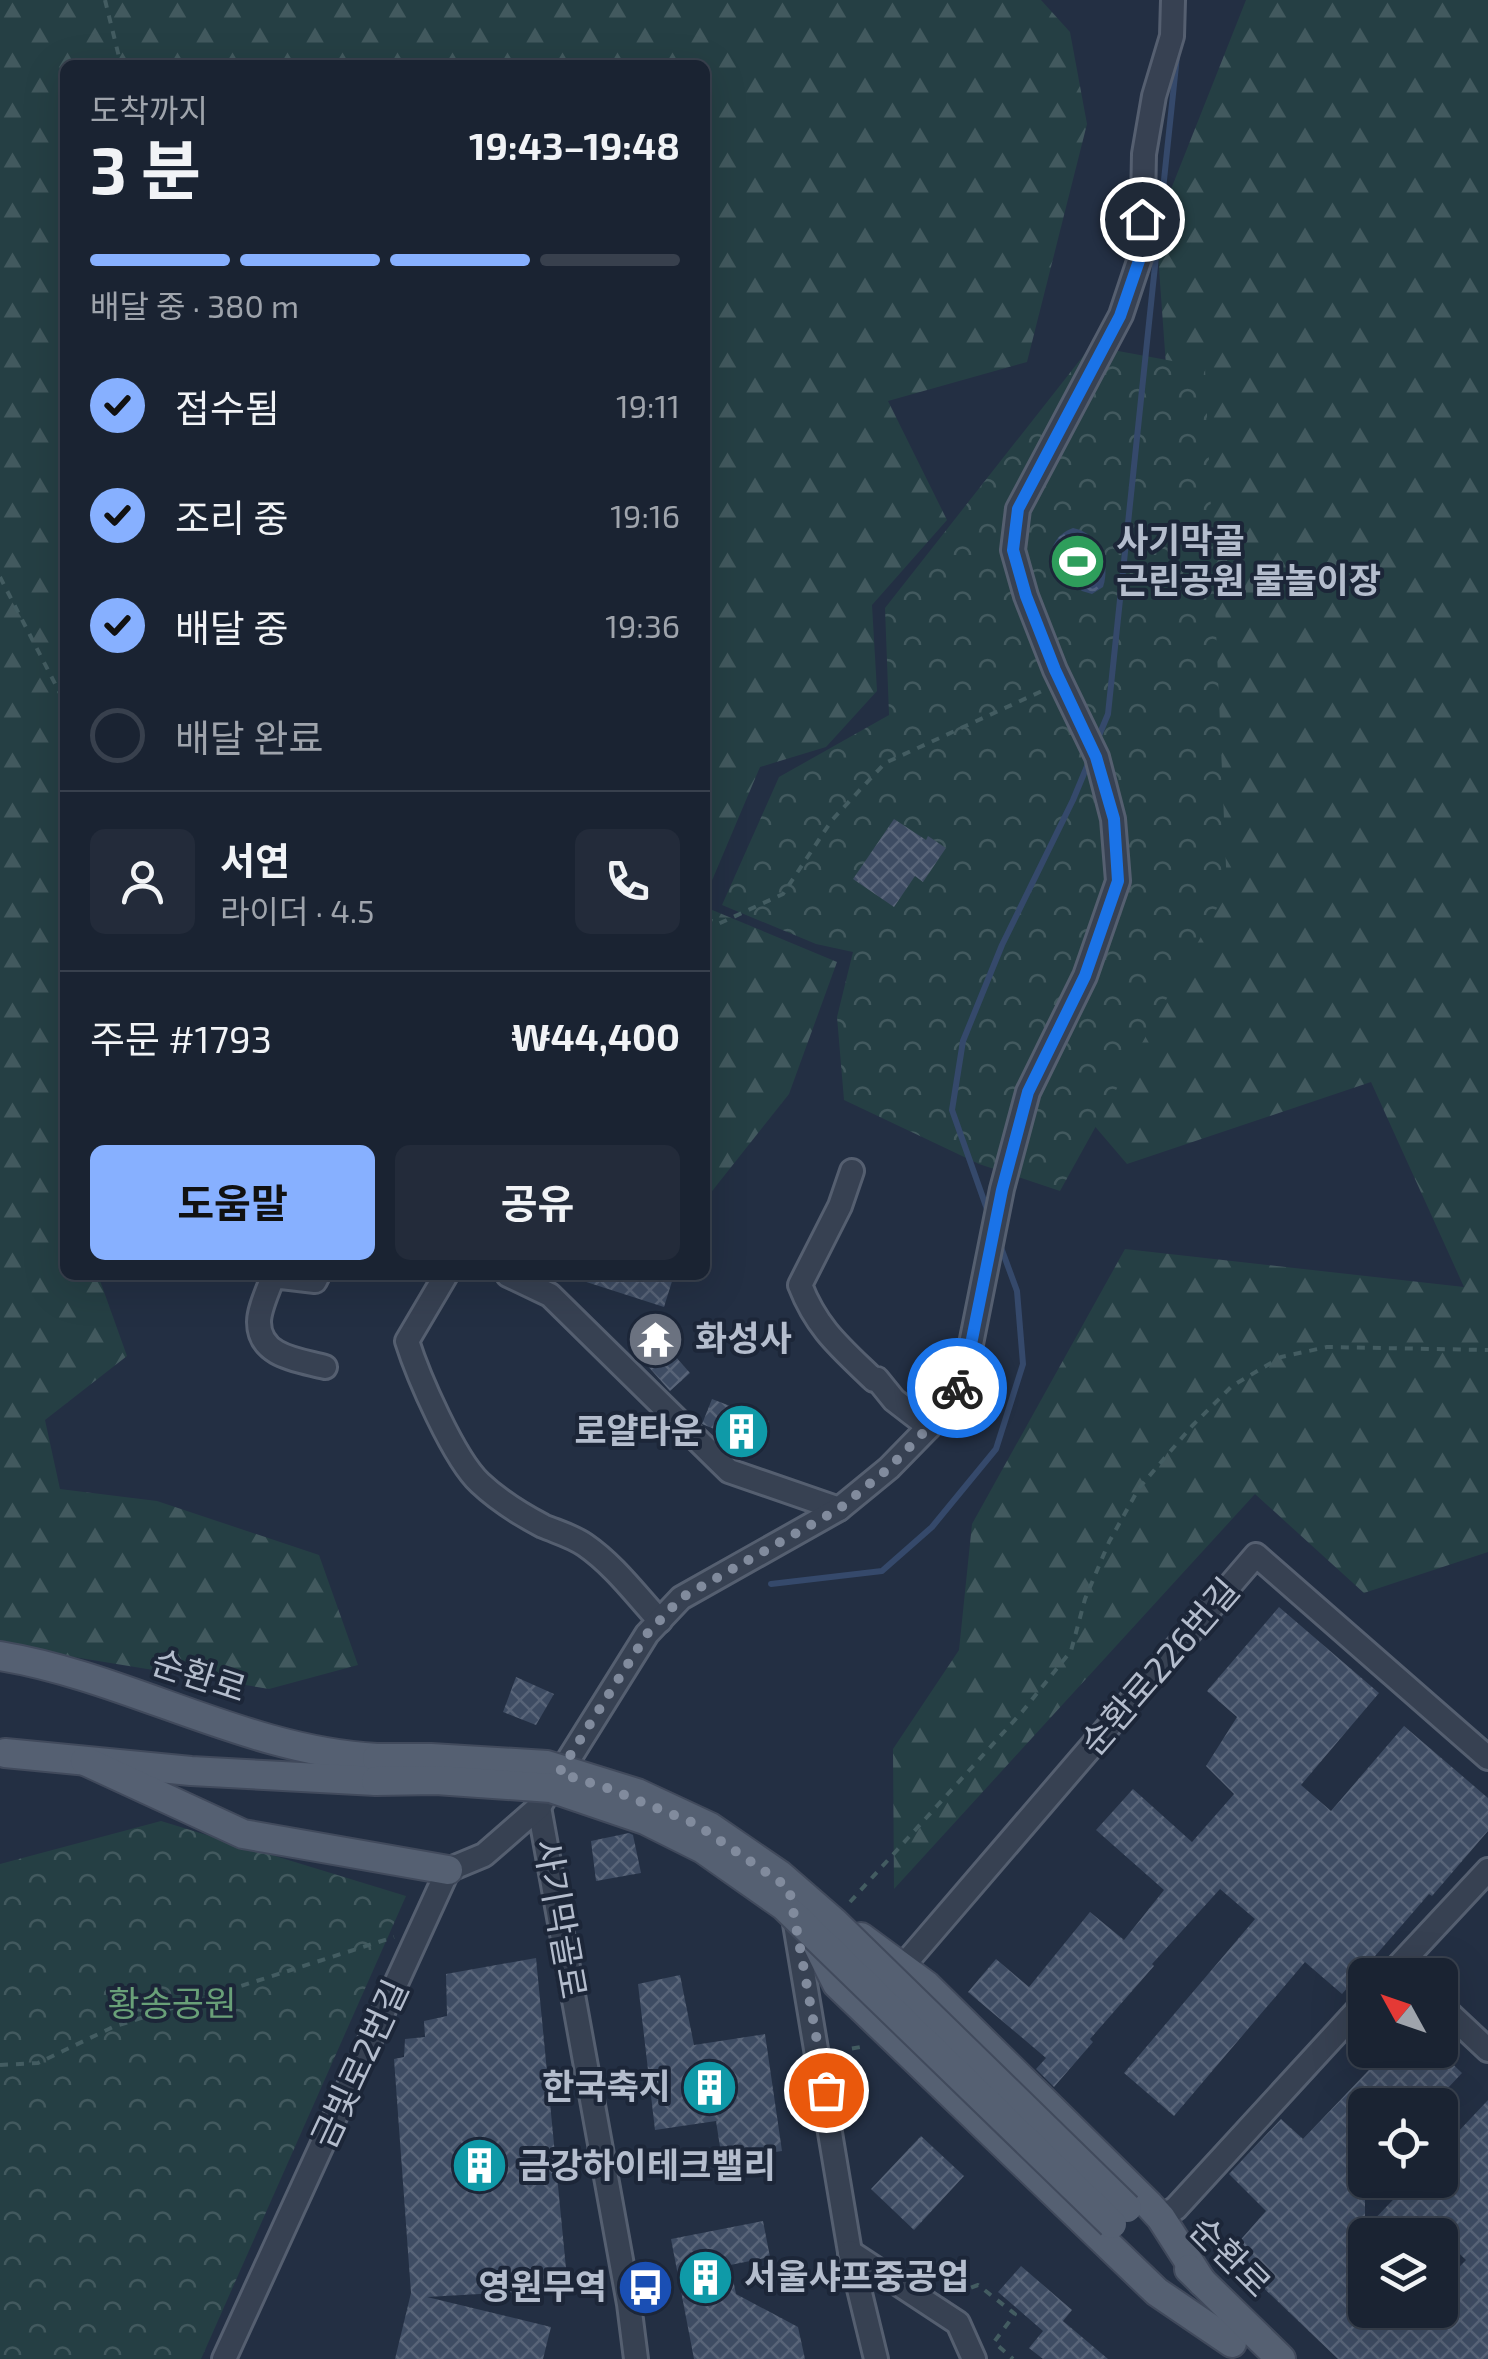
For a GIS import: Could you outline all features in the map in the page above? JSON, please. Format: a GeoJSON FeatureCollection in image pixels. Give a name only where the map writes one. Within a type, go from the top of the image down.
{"type":"FeatureCollection","features":[{"type":"Feature","properties":{"kind":"main road","name":"순환로"},"geometry":{"type":"LineString","coordinates":[[0,1656],[59,1669],[294,1746],[348,1757],[376,1769]]}},
{"type":"Feature","properties":{"kind":"main road"},"geometry":{"type":"LineString","coordinates":[[5,1753],[267,1776],[376,1769],[431,1758],[547,1765],[636,1793],[710,1826],[780,1875],[834,1922],[1119,2216]]}},
{"type":"Feature","properties":{"kind":"main road"},"geometry":{"type":"LineString","coordinates":[[85,1760],[243,1834],[448,1870]]}},
{"type":"Feature","properties":{"kind":"main road"},"geometry":{"type":"LineString","coordinates":[[789,1888],[904,1966],[1161,2218],[1202,2282]]}},
{"type":"Feature","properties":{"kind":"main road"},"geometry":{"type":"LineString","coordinates":[[789,1888],[837,1984],[1157,2292],[1241,2351]]}},
{"type":"Feature","properties":{"kind":"main road","name":"순환로"},"geometry":{"type":"LineString","coordinates":[[1119,2216],[1202,2282],[1281,2359]]}},
{"type":"Feature","properties":{"kind":"main road","name":"순환로"},"geometry":{"type":"LineString","coordinates":[[1119,2216],[1241,2351]]}},
{"type":"Feature","properties":{"kind":"street","name":"사기막골로"},"geometry":{"type":"LineString","coordinates":[[636,2359],[540,1807],[647,1634],[681,1598],[839,1509],[889,1468],[929,1427],[964,1379],[1028,1092],[1085,976],[1118,881],[1114,819],[1096,757],[1026,596],[1013,550],[1018,509],[1120,316],[1142,252],[1144,154],[1154,96],[1172,36],[1174,0]]}},
{"type":"Feature","properties":{"kind":"street"},"geometry":{"type":"LineString","coordinates":[[852,1171],[840,1206],[800,1284],[811,1314],[831,1338],[877,1379],[894,1400],[929,1427]]}},
{"type":"Feature","properties":{"kind":"street"},"geometry":{"type":"LineString","coordinates":[[271,1280],[259,1322],[264,1340],[274,1354],[325,1366]]}},
{"type":"Feature","properties":{"kind":"street"},"geometry":{"type":"LineString","coordinates":[[443,1280],[407,1341],[419,1378],[462,1458],[477,1481],[494,1494],[605,1559],[660,1621]]}},
{"type":"Feature","properties":{"kind":"street"},"geometry":{"type":"LineString","coordinates":[[519,1280],[550,1294],[728,1471],[839,1509]]}},
{"type":"Feature","properties":{"kind":"street","name":"순환로226번길"},"geometry":{"type":"LineString","coordinates":[[904,1966],[1256,1556],[1488,1758]]}},
{"type":"Feature","properties":{"kind":"street"},"geometry":{"type":"LineString","coordinates":[[559,1773],[696,1824],[789,1888],[832,2125],[850,2252],[876,2359]]}},
{"type":"Feature","properties":{"kind":"street"},"geometry":{"type":"LineString","coordinates":[[448,1870],[484,1854],[540,1807]]}},
{"type":"Feature","properties":{"kind":"street","name":"금빛로2번길"},"geometry":{"type":"LineString","coordinates":[[224,2359],[448,1870]]}},
{"type":"Feature","properties":{"kind":"street"},"geometry":{"type":"LineString","coordinates":[[1411,1958],[1488,1870]]}},
{"type":"Feature","properties":{"kind":"street"},"geometry":{"type":"LineString","coordinates":[[1161,2218],[1176,2208],[1348,2021]]}},
{"type":"Feature","properties":{"kind":"street"},"geometry":{"type":"LineString","coordinates":[[1458,2022],[1488,2050]]}},
{"type":"Feature","properties":{"kind":"street"},"geometry":{"type":"LineString","coordinates":[[850,2252],[958,2324],[974,2359]]}},
{"type":"Feature","properties":{"kind":"path"},"geometry":{"type":"LineString","coordinates":[[105,0],[120,60]]}},
{"type":"Feature","properties":{"kind":"path"},"geometry":{"type":"LineString","coordinates":[[0,577],[60,693]]}},
{"type":"Feature","properties":{"kind":"path"},"geometry":{"type":"LineString","coordinates":[[710,920],[718,924],[783,894],[832,820],[884,763],[1062,682]]}},
{"type":"Feature","properties":{"kind":"path"},"geometry":{"type":"LineString","coordinates":[[835,1919],[1022,1712],[1071,1651],[1085,1599],[1109,1542],[1139,1488],[1232,1386],[1281,1357],[1327,1347],[1488,1350]]}},
{"type":"Feature","properties":{"kind":"path"},"geometry":{"type":"LineString","coordinates":[[0,2065],[38,2063],[113,2027],[422,1928]]}},
{"type":"Feature","properties":{"kind":"path"},"geometry":{"type":"LineString","coordinates":[[839,2064],[848,2049],[880,2044]]}},
{"type":"Feature","properties":{"kind":"green space"},"geometry":{"type":"Polygon","coordinates":[[[0,0],[1041,0],[1070,32],[1087,124],[1027,362],[888,401],[947,520],[872,605],[877,691],[826,747],[760,767],[710,885],[710,60],[60,60],[60,1280],[100,1280],[127,1356],[45,1420],[60,1489],[157,1501],[319,1555],[358,1665],[269,1689],[0,1645],[0,0]]]}},
{"type":"Feature","properties":{"kind":"green space"},"geometry":{"type":"Polygon","coordinates":[[[1246,0],[1488,0],[1488,1552],[1364,1593],[1255,1494],[894,1889],[893,1749],[959,1650],[972,1524],[1125,1249],[1464,1287],[1371,1082],[1127,1164],[1092,1123],[1169,407],[1156,227],[1246,0]]]}},
{"type":"Feature","properties":{"kind":"green space"},"geometry":{"type":"Polygon","coordinates":[[[1091,346],[1205,367],[1227,890],[1060,1191],[979,1164],[844,1100],[837,1017],[853,952],[816,944],[722,905],[779,777],[889,715],[885,608],[1091,346]]]}},
{"type":"Feature","properties":{"kind":"green space"},"geometry":{"type":"Polygon","coordinates":[[[710,909],[837,962],[789,1094],[710,1194],[710,909]]]}},
{"type":"Feature","properties":{"kind":"green space","name":"황송공원"},"geometry":{"type":"Polygon","coordinates":[[[161,1821],[406,1896],[201,2359],[0,2359],[0,1864],[161,1821]]]}},
{"type":"Feature","properties":{"kind":"water","name":"사기막골 근린공원 물놀이장"},"geometry":{"type":"Polygon","coordinates":[[[1073,528],[1090,536],[1104,560],[1103,587],[1092,594],[1082,591],[1051,564],[1055,542],[1073,528]]]}},
{"type":"Feature","properties":{"kind":"building"},"geometry":{"type":"Polygon","coordinates":[[[894,819],[946,848],[923,882],[915,876],[894,907],[853,879],[894,819]]]}},
{"type":"Feature","properties":{"kind":"building"},"geometry":{"type":"Polygon","coordinates":[[[580,1280],[672,1280],[664,1307],[580,1280]]]}},
{"type":"Feature","properties":{"kind":"building"},"geometry":{"type":"Polygon","coordinates":[[[666,1346],[690,1373],[670,1391],[646,1364],[666,1346]]]}},
{"type":"Feature","properties":{"kind":"building","name":"로얄타운"},"geometry":{"type":"Polygon","coordinates":[[[712,1399],[769,1421],[757,1453],[731,1444],[734,1437],[702,1424],[712,1399]]]}},
{"type":"Feature","properties":{"kind":"building"},"geometry":{"type":"Polygon","coordinates":[[[1279,1607],[1379,1693],[1301,1785],[1331,1811],[1404,1726],[1488,1798],[1488,1831],[1373,1958],[1348,1958],[1348,1987],[1342,1994],[1305,1962],[1174,2116],[1124,2073],[1255,1919],[1220,1889],[1152,1964],[1054,2087],[1036,2069],[1046,2058],[968,1992],[996,1959],[1029,1987],[1090,1912],[1124,1940],[1164,1890],[1096,1830],[1133,1789],[1192,1842],[1234,1794],[1206,1766],[1237,1717],[1207,1691],[1279,1607]]]}},
{"type":"Feature","properties":{"kind":"building"},"geometry":{"type":"Polygon","coordinates":[[[516,1677],[554,1694],[536,1725],[503,1712],[516,1677]]]}},
{"type":"Feature","properties":{"kind":"building"},"geometry":{"type":"Polygon","coordinates":[[[633,1835],[641,1873],[596,1881],[591,1841],[633,1835]]]}},
{"type":"Feature","properties":{"kind":"building","name":"금강하이테크밸리"},"geometry":{"type":"Polygon","coordinates":[[[536,1958],[568,2289],[427,2297],[551,2327],[543,2359],[395,2359],[411,2293],[394,2059],[404,2057],[405,2039],[425,2037],[424,2021],[447,2016],[446,1974],[536,1958]]]}},
{"type":"Feature","properties":{"kind":"building","name":"한국축지"},"geometry":{"type":"Polygon","coordinates":[[[680,1975],[694,2045],[765,2034],[782,2151],[722,2160],[716,2121],[655,2130],[638,1984],[680,1975]]]}},
{"type":"Feature","properties":{"kind":"building"},"geometry":{"type":"Polygon","coordinates":[[[1371,2068],[1457,2068],[1462,2073],[1448,2088],[1352,2088],[1371,2068]]]}},
{"type":"Feature","properties":{"kind":"building"},"geometry":{"type":"Polygon","coordinates":[[[1348,2092],[1348,2198],[1365,2198],[1365,2218],[1348,2218],[1348,2328],[1458,2328],[1458,2268],[1466,2260],[1458,2252],[1458,2218],[1376,2218],[1395,2198],[1458,2198],[1458,2132],[1488,2100],[1488,2359],[1338,2359],[1228,2254],[1266,2211],[1229,2174],[1281,2119],[1303,2139],[1348,2092]]]}},
{"type":"Feature","properties":{"kind":"building"},"geometry":{"type":"Polygon","coordinates":[[[921,2136],[964,2176],[914,2230],[871,2189],[921,2136]]]}},
{"type":"Feature","properties":{"kind":"building","name":"서울샤프중공업"},"geometry":{"type":"Polygon","coordinates":[[[763,2221],[770,2257],[730,2265],[736,2294],[798,2327],[805,2359],[694,2359],[671,2239],[763,2221]]]}},
{"type":"Feature","properties":{"kind":"building"},"geometry":{"type":"Polygon","coordinates":[[[1021,2266],[1072,2310],[1063,2321],[1108,2359],[1043,2359],[1029,2348],[1043,2331],[998,2292],[1021,2266]]]}},
{"type":"Feature","properties":{"kind":"waterway"},"geometry":{"type":"LineString","coordinates":[[1096,743],[1108,714],[1177,56]]}},
{"type":"Feature","properties":{"kind":"waterway"},"geometry":{"type":"LineString","coordinates":[[988,1212],[952,1110],[963,1041],[1002,945],[1090,759]]}},
{"type":"Feature","properties":{"kind":"waterway"},"geometry":{"type":"LineString","coordinates":[[771,1584],[882,1571],[932,1527],[996,1449],[1023,1364],[1017,1291],[999,1242]]}},
{"type":"Feature","properties":{"kind":"way so far"},"geometry":{"type":"LineString","coordinates":[[826,2090],[789,1888],[696,1824],[559,1773],[647,1634],[681,1598],[839,1509],[889,1468],[929,1427],[957,1388]]}},
{"type":"Feature","properties":{"kind":"place","name":"사기막골 근린공원 물놀이장"},"geometry":{"type":"Point","coordinates":[1077,561]}},
{"type":"Feature","properties":{"kind":"place","name":"화성사"},"geometry":{"type":"Point","coordinates":[656,1339]}},
{"type":"Feature","properties":{"kind":"place","name":"로얄타운"},"geometry":{"type":"Point","coordinates":[742,1431]}},
{"type":"Feature","properties":{"kind":"place","name":"한국축지"},"geometry":{"type":"Point","coordinates":[710,2087]}},
{"type":"Feature","properties":{"kind":"place","name":"금강하이테크밸리"},"geometry":{"type":"Point","coordinates":[479,2166]}},
{"type":"Feature","properties":{"kind":"place","name":"서울샤프중공업"},"geometry":{"type":"Point","coordinates":[705,2277]}},
{"type":"Feature","properties":{"kind":"place","name":"영원무역"},"geometry":{"type":"Point","coordinates":[646,2287]}},
{"type":"Feature","properties":{"kind":"route"},"geometry":{"type":"LineString","coordinates":[[957,1388],[964,1379],[1002,1190],[1028,1092],[1085,976],[1118,881],[1114,819],[1096,757],[1055,670],[1013,550],[1018,509],[1120,316],[1142,252],[1142,219]]}}]}
